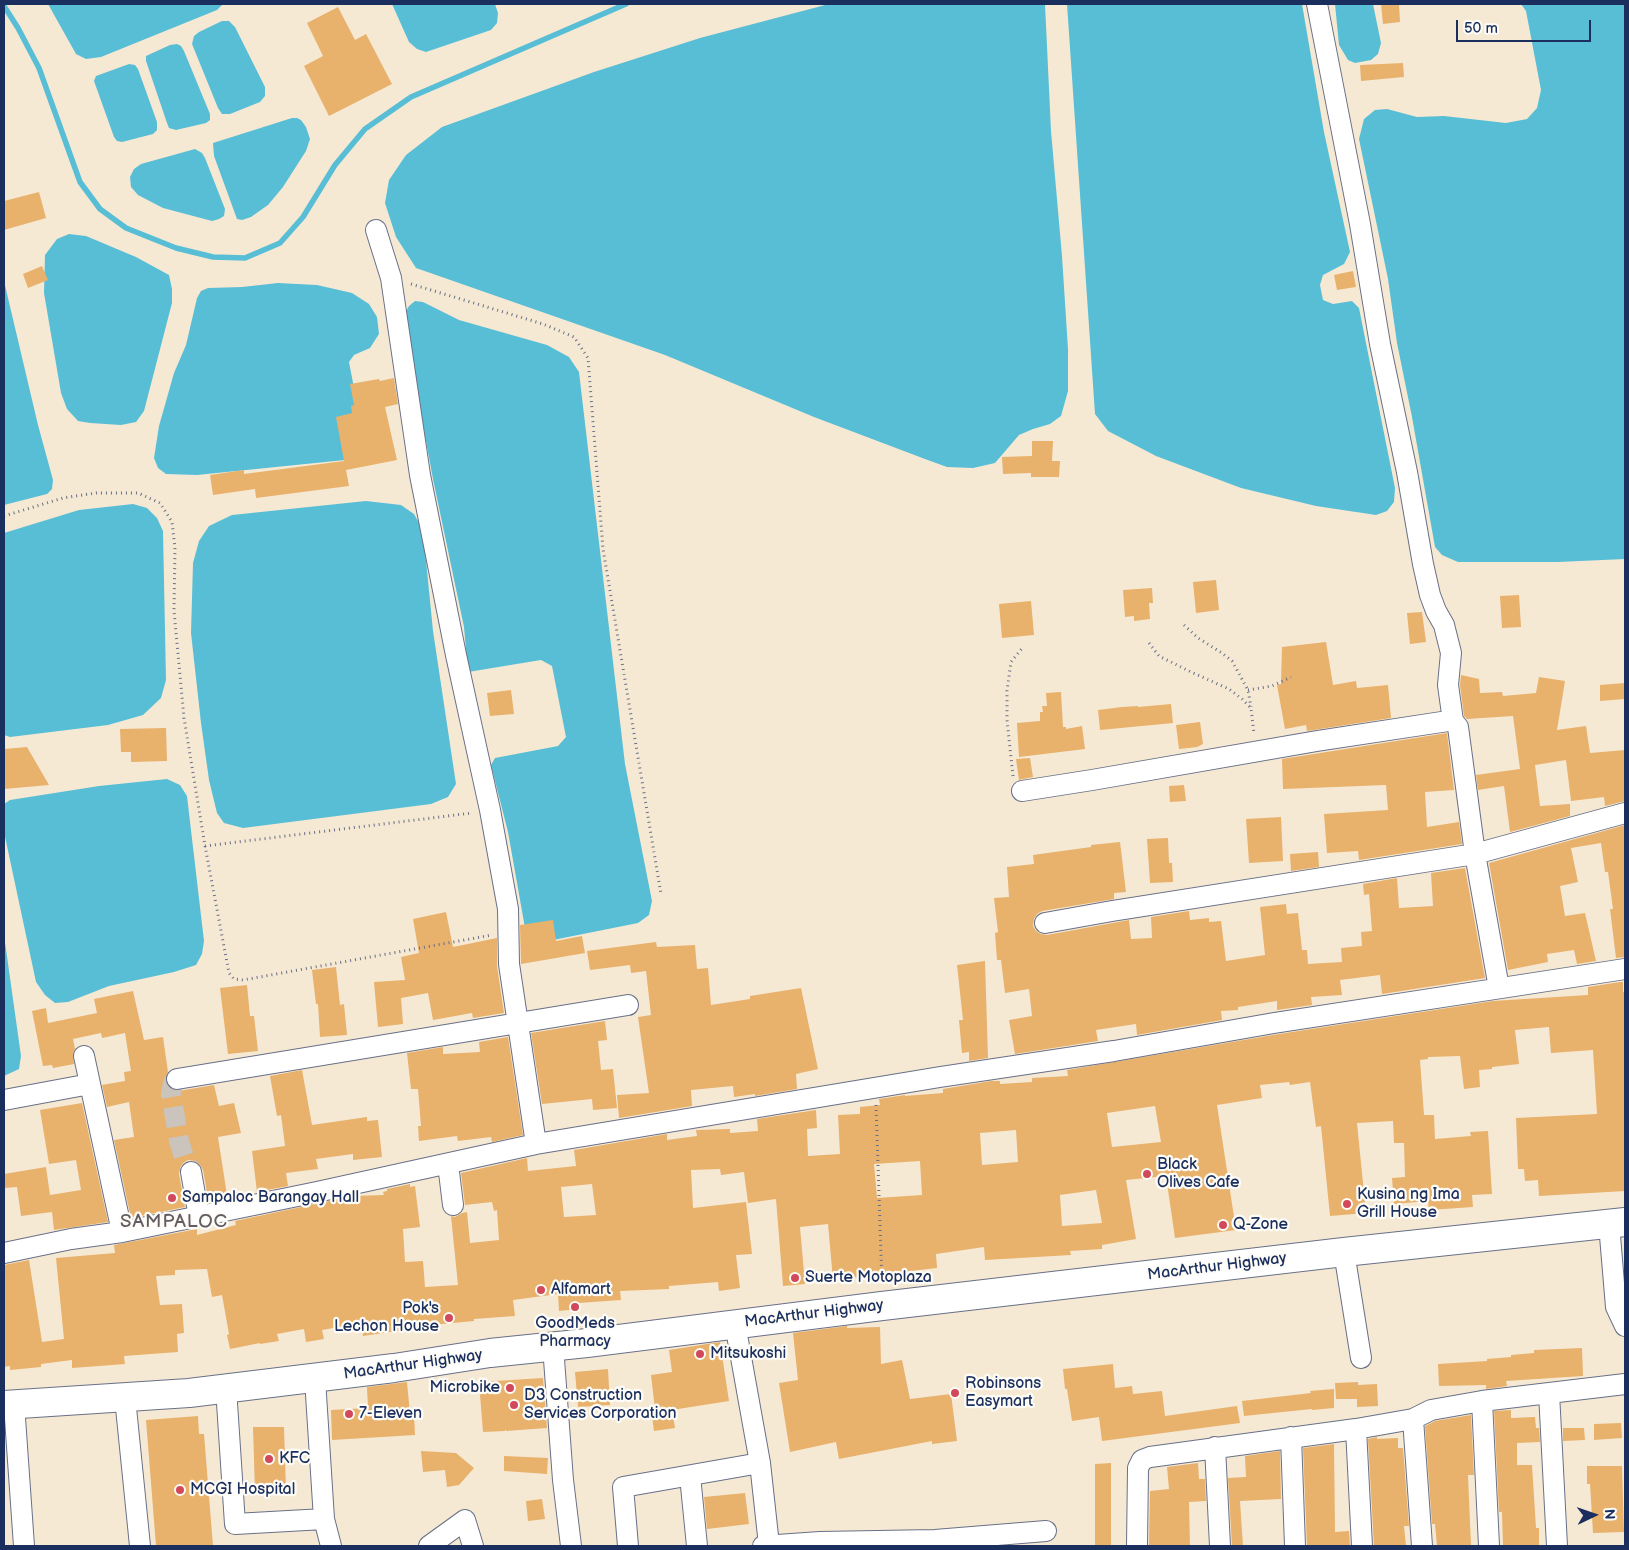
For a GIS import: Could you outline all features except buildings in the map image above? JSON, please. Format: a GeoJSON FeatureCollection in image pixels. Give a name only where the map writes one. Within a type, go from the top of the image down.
{"type":"FeatureCollection","features":[{"type":"Feature","properties":{"kind":"highway","name":"MacArthur Highway"},"geometry":{"type":"LineString","coordinates":[[9,1405],[189,1393],[315,1379],[490,1353],[587,1343],[882,1306],[1344,1252],[1617,1223]]}},
{"type":"Feature","properties":{"kind":"street"},"geometry":{"type":"LineString","coordinates":[[1317,4],[1423,564],[1430,595],[1436,611],[1444,624],[1451,653],[1448,685],[1453,721],[1458,728],[1461,744],[1475,854],[1499,988]]}},
{"type":"Feature","properties":{"kind":"street"},"geometry":{"type":"LineString","coordinates":[[376,230],[391,278],[420,475],[456,655],[490,810],[508,909],[507,932],[510,964],[536,1144]]}},
{"type":"Feature","properties":{"kind":"street"},"geometry":{"type":"LineString","coordinates":[[1022,791],[1345,737],[1453,721]]}},
{"type":"Feature","properties":{"kind":"street"},"geometry":{"type":"LineString","coordinates":[[1045,923],[1475,854],[1625,813]]}},
{"type":"Feature","properties":{"kind":"street"},"geometry":{"type":"LineString","coordinates":[[4,1254],[71,1239],[122,1232],[536,1144],[876,1087],[1114,1051],[1274,1023],[1625,968]]}},
{"type":"Feature","properties":{"kind":"street"},"geometry":{"type":"LineString","coordinates":[[179,1079],[628,1005]]}},
{"type":"Feature","properties":{"kind":"street"},"geometry":{"type":"LineString","coordinates":[[84,1056],[122,1232]]}},
{"type":"Feature","properties":{"kind":"street"},"geometry":{"type":"LineString","coordinates":[[4,1100],[90,1084]]}},
{"type":"Feature","properties":{"kind":"street"},"geometry":{"type":"LineString","coordinates":[[448,1164],[453,1205]]}},
{"type":"Feature","properties":{"kind":"street"},"geometry":{"type":"LineString","coordinates":[[191,1172],[199,1216]]}},
{"type":"Feature","properties":{"kind":"street"},"geometry":{"type":"LineString","coordinates":[[1617,1223],[1616,1307],[1625,1326]]}},
{"type":"Feature","properties":{"kind":"street"},"geometry":{"type":"LineString","coordinates":[[1344,1252],[1362,1358]]}},
{"type":"Feature","properties":{"kind":"street"},"geometry":{"type":"LineString","coordinates":[[735,1324],[760,1463],[766,1546],[820,1542],[934,1540],[1046,1530]]}},
{"type":"Feature","properties":{"kind":"street"},"geometry":{"type":"LineString","coordinates":[[553,1346],[563,1480],[571,1546]]}},
{"type":"Feature","properties":{"kind":"street"},"geometry":{"type":"LineString","coordinates":[[315,1379],[324,1519],[331,1546]]}},
{"type":"Feature","properties":{"kind":"street"},"geometry":{"type":"LineString","coordinates":[[1137,1546],[1138,1468],[1142,1460],[1150,1456],[1356,1429],[1413,1419],[1431,1410],[1482,1401],[1625,1384]]}},
{"type":"Feature","properties":{"kind":"street"},"geometry":{"type":"LineString","coordinates":[[226,1388],[235,1524],[324,1519]]}},
{"type":"Feature","properties":{"kind":"street"},"geometry":{"type":"LineString","coordinates":[[1549,1393],[1557,1546]]}},
{"type":"Feature","properties":{"kind":"street"},"geometry":{"type":"LineString","coordinates":[[125,1398],[140,1546]]}},
{"type":"Feature","properties":{"kind":"street"},"geometry":{"type":"LineString","coordinates":[[1482,1401],[1489,1546]]}},
{"type":"Feature","properties":{"kind":"street"},"geometry":{"type":"LineString","coordinates":[[9,1405],[24,1546]]}},
{"type":"Feature","properties":{"kind":"street"},"geometry":{"type":"LineString","coordinates":[[1413,1419],[1422,1546]]}},
{"type":"Feature","properties":{"kind":"street"},"geometry":{"type":"LineString","coordinates":[[1356,1429],[1362,1546]]}},
{"type":"Feature","properties":{"kind":"street"},"geometry":{"type":"LineString","coordinates":[[1291,1437],[1294,1546]]}},
{"type":"Feature","properties":{"kind":"street"},"geometry":{"type":"LineString","coordinates":[[1215,1447],[1220,1546]]}},
{"type":"Feature","properties":{"kind":"street"},"geometry":{"type":"LineString","coordinates":[[628,1546],[623,1487],[760,1463]]}},
{"type":"Feature","properties":{"kind":"street"},"geometry":{"type":"LineString","coordinates":[[690,1476],[697,1546]]}},
{"type":"Feature","properties":{"kind":"street"},"geometry":{"type":"LineString","coordinates":[[429,1546],[465,1520],[473,1546]]}},
{"type":"Feature","properties":{"kind":"path"},"geometry":{"type":"LineString","coordinates":[[391,278],[543,324],[574,337],[588,358],[603,550],[660,894]]}},
{"type":"Feature","properties":{"kind":"path"},"geometry":{"type":"LineString","coordinates":[[4,516],[63,498],[96,493],[138,493],[160,503],[172,522],[175,548],[174,611],[184,718],[205,846],[229,973],[234,979],[243,980],[282,974],[507,932]]}},
{"type":"Feature","properties":{"kind":"path"},"geometry":{"type":"LineString","coordinates":[[1184,625],[1198,638],[1232,661],[1248,690],[1256,752]]}},
{"type":"Feature","properties":{"kind":"path"},"geometry":{"type":"LineString","coordinates":[[1149,642],[1160,656],[1229,689],[1251,708]]}},
{"type":"Feature","properties":{"kind":"path"},"geometry":{"type":"LineString","coordinates":[[1022,791],[1014,782],[1012,769],[1007,720],[1007,691],[1011,662],[1023,647]]}},
{"type":"Feature","properties":{"kind":"path"},"geometry":{"type":"LineString","coordinates":[[1248,690],[1272,686],[1291,677]]}},
{"type":"Feature","properties":{"kind":"path"},"geometry":{"type":"LineString","coordinates":[[205,846],[490,810]]}},
{"type":"Feature","properties":{"kind":"path"},"geometry":{"type":"LineString","coordinates":[[876,1087],[882,1306]]}},
{"type":"Feature","properties":{"kind":"water"},"geometry":{"type":"Polygon","coordinates":[[[48,4],[223,4],[217,10],[101,57],[86,59],[76,54],[48,4]]]}},
{"type":"Feature","properties":{"kind":"water"},"geometry":{"type":"Polygon","coordinates":[[[392,4],[495,4],[498,13],[497,23],[491,30],[426,52],[417,49],[409,42],[392,4]]]}},
{"type":"Feature","properties":{"kind":"water"},"geometry":{"type":"Polygon","coordinates":[[[829,4],[1045,4],[1051,131],[1068,349],[1068,391],[1061,416],[1050,424],[1019,435],[995,463],[973,468],[947,467],[814,417],[665,355],[416,268],[396,237],[385,203],[389,180],[406,155],[442,127],[594,72],[700,38],[829,4]]]}},
{"type":"Feature","properties":{"kind":"water"},"geometry":{"type":"Polygon","coordinates":[[[1067,4],[1302,4],[1324,132],[1350,252],[1344,264],[1323,275],[1320,285],[1323,300],[1333,304],[1352,301],[1359,308],[1395,488],[1394,502],[1387,511],[1376,515],[1316,506],[1241,488],[1156,456],[1108,431],[1095,414],[1067,4]]]}},
{"type":"Feature","properties":{"kind":"water"},"geometry":{"type":"Polygon","coordinates":[[[1335,4],[1373,4],[1381,43],[1378,54],[1371,60],[1355,63],[1348,60],[1339,45],[1335,4]]]}},
{"type":"Feature","properties":{"kind":"water"},"geometry":{"type":"Polygon","coordinates":[[[1521,4],[1625,4],[1625,559],[1558,562],[1458,562],[1442,555],[1435,547],[1397,343],[1388,279],[1359,139],[1364,119],[1375,110],[1387,109],[1417,117],[1444,116],[1506,123],[1527,119],[1537,108],[1541,90],[1526,11],[1521,4]]]}},
{"type":"Feature","properties":{"kind":"water"},"geometry":{"type":"Polygon","coordinates":[[[222,21],[229,21],[235,27],[265,87],[265,96],[260,102],[230,114],[222,114],[218,108],[192,44],[194,36],[199,32],[222,21]]]}},
{"type":"Feature","properties":{"kind":"water"},"geometry":{"type":"Polygon","coordinates":[[[177,44],[184,51],[210,114],[210,120],[206,123],[176,130],[169,128],[146,61],[146,56],[170,45],[177,44]]]}},
{"type":"Feature","properties":{"kind":"water"},"geometry":{"type":"Polygon","coordinates":[[[129,64],[135,65],[138,69],[157,122],[157,130],[153,134],[122,142],[117,141],[114,137],[94,81],[96,76],[129,64]]]}},
{"type":"Feature","properties":{"kind":"water"},"geometry":{"type":"Polygon","coordinates":[[[292,118],[301,120],[306,127],[310,139],[306,151],[283,187],[268,205],[251,217],[242,220],[237,219],[214,156],[213,143],[292,118]]]}},
{"type":"Feature","properties":{"kind":"water"},"geometry":{"type":"Polygon","coordinates":[[[195,149],[202,153],[205,158],[225,209],[224,216],[219,219],[212,221],[163,208],[138,195],[131,187],[130,177],[134,169],[141,164],[195,149]]]}},
{"type":"Feature","properties":{"kind":"water"},"geometry":{"type":"Polygon","coordinates":[[[69,234],[86,236],[136,257],[169,275],[172,303],[144,411],[136,422],[121,425],[78,421],[67,409],[61,393],[44,293],[45,255],[57,239],[69,234]]]}},
{"type":"Feature","properties":{"kind":"water"},"geometry":{"type":"Polygon","coordinates":[[[4,281],[53,480],[52,489],[47,494],[4,505],[4,281]]]}},
{"type":"Feature","properties":{"kind":"water"},"geometry":{"type":"Polygon","coordinates":[[[278,283],[317,285],[352,293],[369,304],[377,317],[379,334],[370,348],[354,355],[349,362],[359,414],[345,460],[197,475],[166,474],[158,468],[154,458],[159,426],[174,373],[186,345],[197,298],[201,291],[208,288],[278,283]]]}},
{"type":"Feature","properties":{"kind":"water"},"geometry":{"type":"Polygon","coordinates":[[[415,301],[423,302],[459,320],[547,345],[569,357],[579,372],[625,764],[652,901],[649,915],[638,923],[528,945],[508,832],[491,765],[495,758],[558,746],[566,737],[552,666],[541,660],[468,672],[464,627],[433,479],[403,317],[409,306],[415,301]]]}},
{"type":"Feature","properties":{"kind":"water"},"geometry":{"type":"Polygon","coordinates":[[[366,501],[401,505],[414,514],[423,530],[433,631],[456,784],[448,797],[431,804],[243,828],[224,823],[217,813],[209,780],[191,633],[193,563],[199,541],[209,526],[232,515],[366,501]]]}},
{"type":"Feature","properties":{"kind":"water"},"geometry":{"type":"Polygon","coordinates":[[[133,504],[147,508],[157,518],[163,531],[166,680],[161,698],[143,715],[108,725],[10,737],[4,735],[4,533],[79,510],[133,504]]]}},
{"type":"Feature","properties":{"kind":"water"},"geometry":{"type":"Polygon","coordinates":[[[167,779],[180,785],[187,796],[204,941],[202,954],[196,965],[174,972],[109,986],[68,1002],[55,1003],[45,995],[36,982],[4,832],[4,804],[10,800],[99,786],[167,779]]]}},
{"type":"Feature","properties":{"kind":"water"},"geometry":{"type":"Polygon","coordinates":[[[4,935],[21,1056],[19,1069],[4,1076],[4,935]]]}},
{"type":"Feature","properties":{"kind":"waterway"},"geometry":{"type":"LineString","coordinates":[[4,6],[39,68],[80,182],[100,209],[126,228],[176,248],[213,257],[245,258],[280,243],[303,217],[335,165],[365,129],[411,97],[626,4]]}},
{"type":"Feature","properties":{"kind":"tunnel"},"geometry":{"type":"LineString","coordinates":[[177,1079],[173,1083],[171,1094],[179,1141],[191,1172]]}},
{"type":"Feature","properties":{"kind":"place","name":"Black Olives Cafe"},"geometry":{"type":"Point","coordinates":[1147,1174]}},
{"type":"Feature","properties":{"kind":"place","name":"Sampaloc Barangay Hall"},"geometry":{"type":"Point","coordinates":[172,1198]}},
{"type":"Feature","properties":{"kind":"place","name":"Kusina ng Ima Grill House"},"geometry":{"type":"Point","coordinates":[1347,1204]}},
{"type":"Feature","properties":{"kind":"place","name":"Q-Zone"},"geometry":{"type":"Point","coordinates":[1223,1225]}},
{"type":"Feature","properties":{"kind":"place","name":"Suerte Motoplaza"},"geometry":{"type":"Point","coordinates":[795,1278]}},
{"type":"Feature","properties":{"kind":"place","name":"Alfamart"},"geometry":{"type":"Point","coordinates":[541,1290]}},
{"type":"Feature","properties":{"kind":"place","name":"GoodMeds Pharmacy"},"geometry":{"type":"Point","coordinates":[575,1307]}},
{"type":"Feature","properties":{"kind":"place","name":"Pok's Lechon House"},"geometry":{"type":"Point","coordinates":[449,1318]}},
{"type":"Feature","properties":{"kind":"place","name":"Mitsukoshi"},"geometry":{"type":"Point","coordinates":[700,1354]}},
{"type":"Feature","properties":{"kind":"place","name":"Microbike"},"geometry":{"type":"Point","coordinates":[510,1388]}},
{"type":"Feature","properties":{"kind":"place","name":"Robinsons Easymart"},"geometry":{"type":"Point","coordinates":[955,1393]}},
{"type":"Feature","properties":{"kind":"place","name":"D3 Construction Services Corporation"},"geometry":{"type":"Point","coordinates":[514,1405]}},
{"type":"Feature","properties":{"kind":"place","name":"7-Eleven"},"geometry":{"type":"Point","coordinates":[349,1414]}},
{"type":"Feature","properties":{"kind":"place","name":"KFC"},"geometry":{"type":"Point","coordinates":[269,1459]}},
{"type":"Feature","properties":{"kind":"place","name":"MCGI Hospital"},"geometry":{"type":"Point","coordinates":[180,1490]}},
{"type":"Feature","properties":{"kind":"district","name":"SAMPALOC"},"geometry":{"type":"Point","coordinates":[174,1222]}}]}
